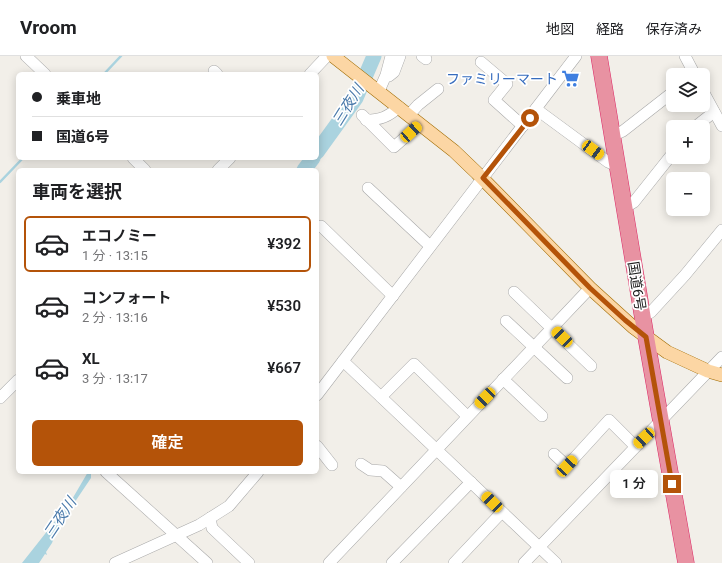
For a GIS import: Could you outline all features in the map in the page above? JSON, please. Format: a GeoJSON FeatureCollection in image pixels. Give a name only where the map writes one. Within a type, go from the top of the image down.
{"type":"FeatureCollection","features":[{"type":"Feature","properties":{"kind":"highway","name":"国道6号"},"geometry":{"type":"LineString","coordinates":[[598,56],[642,317],[686,563]]}},
{"type":"Feature","properties":{"kind":"main road"},"geometry":{"type":"LineString","coordinates":[[333,56],[353,71],[381,86],[404,111],[454,151],[483,178],[590,288],[625,320],[667,352],[708,371],[722,375]]}},
{"type":"Feature","properties":{"kind":"street"},"geometry":{"type":"LineString","coordinates":[[26,56],[43,72]]}},
{"type":"Feature","properties":{"kind":"street"},"geometry":{"type":"LineString","coordinates":[[312,72],[327,56]]}},
{"type":"Feature","properties":{"kind":"street"},"geometry":{"type":"LineString","coordinates":[[381,86],[391,56]]}},
{"type":"Feature","properties":{"kind":"street"},"geometry":{"type":"LineString","coordinates":[[381,86],[394,72],[400,56]]}},
{"type":"Feature","properties":{"kind":"street"},"geometry":{"type":"LineString","coordinates":[[319,392],[576,56]]}},
{"type":"Feature","properties":{"kind":"street"},"geometry":{"type":"LineString","coordinates":[[685,56],[691,68]]}},
{"type":"Feature","properties":{"kind":"street"},"geometry":{"type":"LineString","coordinates":[[481,62],[507,84],[494,100],[523,126]]}},
{"type":"Feature","properties":{"kind":"street"},"geometry":{"type":"LineString","coordinates":[[420,124],[394,147],[364,117],[380,120],[391,114],[404,111],[418,105],[438,89]]}},
{"type":"Feature","properties":{"kind":"street"},"geometry":{"type":"LineString","coordinates":[[612,136],[622,131],[666,97]]}},
{"type":"Feature","properties":{"kind":"street"},"geometry":{"type":"LineString","coordinates":[[710,104],[722,126]]}},
{"type":"Feature","properties":{"kind":"street"},"geometry":{"type":"LineString","coordinates":[[536,109],[608,162],[617,166]]}},
{"type":"Feature","properties":{"kind":"street"},"geometry":{"type":"LineString","coordinates":[[704,120],[714,112]]}},
{"type":"Feature","properties":{"kind":"street"},"geometry":{"type":"LineString","coordinates":[[135,160],[143,168]]}},
{"type":"Feature","properties":{"kind":"street"},"geometry":{"type":"LineString","coordinates":[[220,168],[228,160]]}},
{"type":"Feature","properties":{"kind":"street"},"geometry":{"type":"LineString","coordinates":[[624,208],[636,200],[666,162]]}},
{"type":"Feature","properties":{"kind":"street"},"geometry":{"type":"LineString","coordinates":[[368,188],[430,246]]}},
{"type":"Feature","properties":{"kind":"street"},"geometry":{"type":"LineString","coordinates":[[321,226],[393,296]]}},
{"type":"Feature","properties":{"kind":"street"},"geometry":{"type":"LineString","coordinates":[[642,317],[651,312],[685,275],[722,230]]}},
{"type":"Feature","properties":{"kind":"street"},"geometry":{"type":"LineString","coordinates":[[335,561],[467,416],[590,288]]}},
{"type":"Feature","properties":{"kind":"street"},"geometry":{"type":"LineString","coordinates":[[514,292],[591,366]]}},
{"type":"Feature","properties":{"kind":"street"},"geometry":{"type":"LineString","coordinates":[[506,321],[567,378]]}},
{"type":"Feature","properties":{"kind":"street"},"geometry":{"type":"LineString","coordinates":[[524,563],[722,357]]}},
{"type":"Feature","properties":{"kind":"street"},"geometry":{"type":"LineString","coordinates":[[343,362],[556,563]]}},
{"type":"Feature","properties":{"kind":"street"},"geometry":{"type":"LineString","coordinates":[[381,397],[414,364],[467,416]]}},
{"type":"Feature","properties":{"kind":"street"},"geometry":{"type":"LineString","coordinates":[[503,379],[542,416]]}},
{"type":"Feature","properties":{"kind":"street"},"geometry":{"type":"LineString","coordinates":[[0,398],[16,382]]}},
{"type":"Feature","properties":{"kind":"street"},"geometry":{"type":"LineString","coordinates":[[554,454],[567,466],[609,420],[635,446]]}},
{"type":"Feature","properties":{"kind":"street"},"geometry":{"type":"LineString","coordinates":[[319,449],[332,465]]}},
{"type":"Feature","properties":{"kind":"street"},"geometry":{"type":"LineString","coordinates":[[361,464],[370,470],[383,471],[401,487]]}},
{"type":"Feature","properties":{"kind":"street"},"geometry":{"type":"LineString","coordinates":[[108,474],[175,536],[207,563]]}},
{"type":"Feature","properties":{"kind":"street"},"geometry":{"type":"LineString","coordinates":[[115,563],[175,536],[210,518],[234,502],[256,474]]}},
{"type":"Feature","properties":{"kind":"street"},"geometry":{"type":"LineString","coordinates":[[392,563],[471,482]]}},
{"type":"Feature","properties":{"kind":"street"},"geometry":{"type":"LineString","coordinates":[[454,563],[502,512]]}},
{"type":"Feature","properties":{"kind":"street"},"geometry":{"type":"LineString","coordinates":[[210,518],[212,528],[249,563]]}},
{"type":"Feature","properties":{"kind":"water"},"geometry":{"type":"Polygon","coordinates":[[[87,474],[91,474],[91,478],[58,527],[52,543],[46,552],[47,555],[45,554],[39,563],[22,563],[71,501],[87,474]]]}},
{"type":"Feature","properties":{"kind":"waterway"},"geometry":{"type":"LineString","coordinates":[[106,72],[121,56]]}},
{"type":"Feature","properties":{"kind":"waterway","name":"三夜川"},"geometry":{"type":"LineString","coordinates":[[319,149],[356,98],[374,56]]}},
{"type":"Feature","properties":{"kind":"waterway"},"geometry":{"type":"LineString","coordinates":[[0,182],[21,160]]}},
{"type":"Feature","properties":{"kind":"waterway","name":"三夜川"},"geometry":{"type":"LineString","coordinates":[[306,168],[312,160]]}},
{"type":"Feature","properties":{"kind":"place","name":"ファミリーマート"},"geometry":{"type":"Point","coordinates":[571,79]}},
{"type":"Feature","properties":{"kind":"route"},"geometry":{"type":"LineString","coordinates":[[530,118],[483,178],[590,288],[646,337],[672,484]]}}]}
